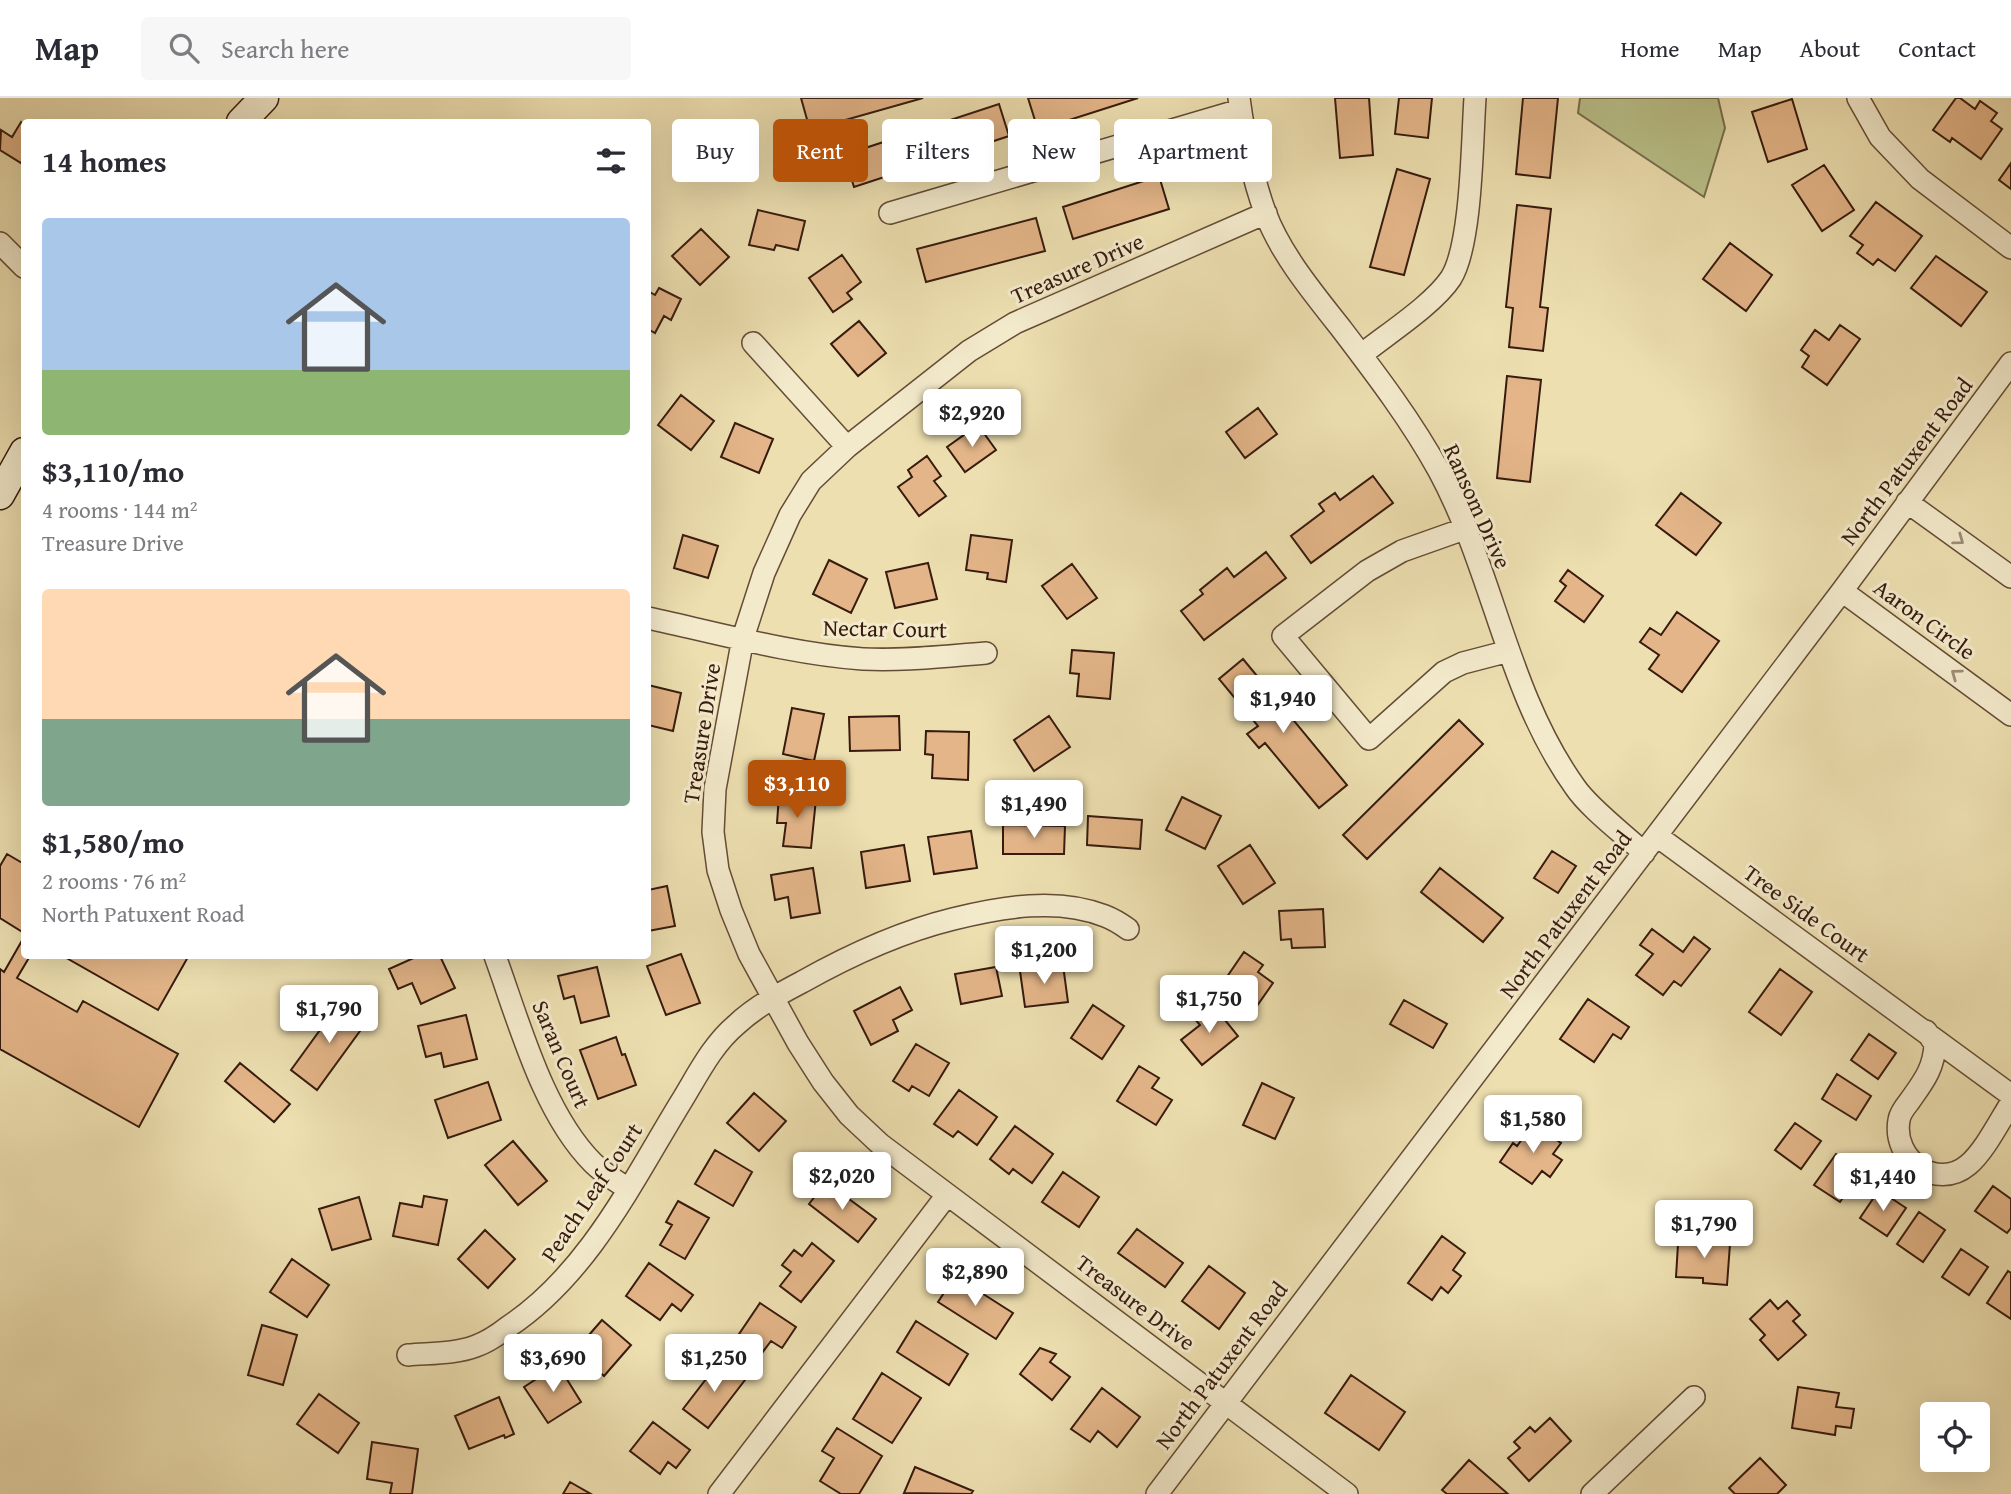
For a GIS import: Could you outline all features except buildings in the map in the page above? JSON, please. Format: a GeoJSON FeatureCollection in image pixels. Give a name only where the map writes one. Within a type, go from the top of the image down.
{"type":"FeatureCollection","features":[{"type":"Feature","properties":{"kind":"main road"},"geometry":{"type":"LineString","coordinates":[[244,119],[264,98]]}},
{"type":"Feature","properties":{"kind":"main road"},"geometry":{"type":"LineString","coordinates":[[0,495],[21,457]]}},
{"type":"Feature","properties":{"kind":"street"},"geometry":{"type":"LineString","coordinates":[[1361,355],[1435,297],[1451,278],[1460,259],[1465,233],[1475,98]]}},
{"type":"Feature","properties":{"kind":"street"},"geometry":{"type":"LineString","coordinates":[[1858,98],[1880,137],[1920,179],[2011,248]]}},
{"type":"Feature","properties":{"kind":"street"},"geometry":{"type":"LineString","coordinates":[[890,213],[1240,104]]}},
{"type":"Feature","properties":{"kind":"street","name":"Ransom Drive"},"geometry":{"type":"LineString","coordinates":[[1240,104],[1266,213],[1298,273],[1405,414],[1440,473],[1464,529],[1531,712],[1550,750],[1577,791],[1651,844]]}},
{"type":"Feature","properties":{"kind":"street","name":"Treasure Drive"},"geometry":{"type":"LineString","coordinates":[[1266,213],[1015,323],[969,351],[847,447],[811,481],[790,515],[764,573],[743,638],[715,789],[713,832],[718,870],[749,954],[816,1072],[849,1115],[880,1144],[947,1195],[1347,1494]]}},
{"type":"Feature","properties":{"kind":"street"},"geometry":{"type":"LineString","coordinates":[[0,243],[21,264]]}},
{"type":"Feature","properties":{"kind":"street"},"geometry":{"type":"LineString","coordinates":[[753,343],[847,447]]}},
{"type":"Feature","properties":{"kind":"street","name":"North Patuxent Road"},"geometry":{"type":"LineString","coordinates":[[1157,1494],[1651,844],[2011,363]]}},
{"type":"Feature","properties":{"kind":"street"},"geometry":{"type":"LineString","coordinates":[[1907,502],[2011,577]]}},
{"type":"Feature","properties":{"kind":"street"},"geometry":{"type":"LineString","coordinates":[[1464,529],[1402,551],[1367,570],[1283,636],[1369,739],[1444,672],[1463,663],[1509,651]]}},
{"type":"Feature","properties":{"kind":"street","name":"Aaron Circle"},"geometry":{"type":"LineString","coordinates":[[1842,591],[2011,715]]}},
{"type":"Feature","properties":{"kind":"street","name":"Nectar Court"},"geometry":{"type":"LineString","coordinates":[[651,619],[819,654],[863,659],[986,653]]}},
{"type":"Feature","properties":{"kind":"street","name":"Tree Side Court"},"geometry":{"type":"LineString","coordinates":[[1651,844],[1926,1031],[2011,1095]]}},
{"type":"Feature","properties":{"kind":"street","name":"Peach Leaf Court"},"geometry":{"type":"LineString","coordinates":[[408,1355],[449,1353],[478,1346],[531,1312],[569,1274],[589,1248],[715,1047],[735,1025],[774,997],[883,942],[933,924],[983,912],[1039,906],[1075,908],[1105,916],[1128,929]]}},
{"type":"Feature","properties":{"kind":"street","name":"Saran Court"},"geometry":{"type":"LineString","coordinates":[[496,959],[550,1102],[580,1148],[595,1165],[628,1189]]}},
{"type":"Feature","properties":{"kind":"street"},"geometry":{"type":"LineString","coordinates":[[1926,1031],[1935,1044],[1930,1073],[1899,1116],[1897,1136],[1903,1153],[1912,1163],[1926,1171],[1941,1174],[1955,1172],[1968,1165],[2011,1104]]}},
{"type":"Feature","properties":{"kind":"street"},"geometry":{"type":"LineString","coordinates":[[719,1494],[947,1195]]}},
{"type":"Feature","properties":{"kind":"street"},"geometry":{"type":"LineString","coordinates":[[1592,1494],[1694,1397]]}},
{"type":"Feature","properties":{"kind":"green space"},"geometry":{"type":"Polygon","coordinates":[[[1580,98],[1718,98],[1725,128],[1704,197],[1578,113],[1580,98]]]}}]}
